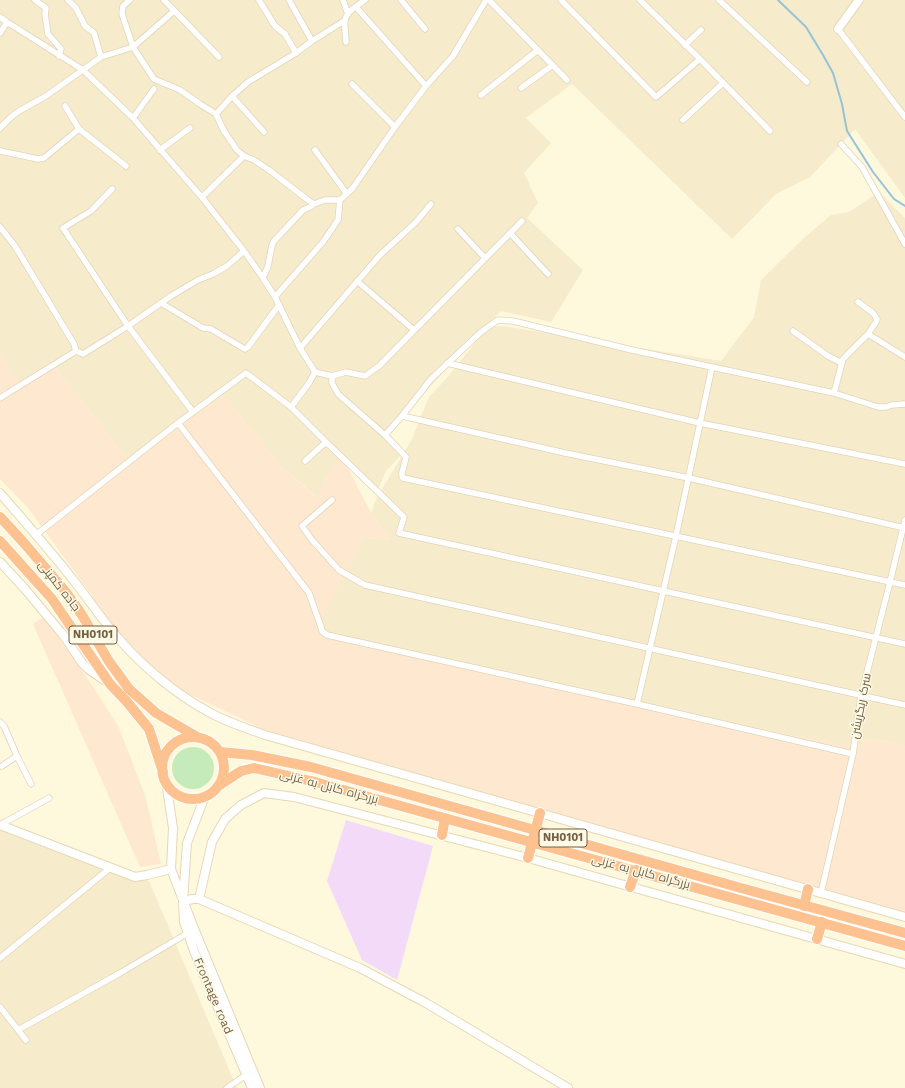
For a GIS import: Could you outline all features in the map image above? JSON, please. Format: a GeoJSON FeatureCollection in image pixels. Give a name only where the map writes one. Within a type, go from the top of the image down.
{"type":"FeatureCollection","features":[{"type":"Feature","properties":{"kind":"highway","name":"جاده کمپنی"},"geometry":{"type":"LineString","coordinates":[[0,517],[29,548],[65,591],[82,615],[108,660],[129,689],[156,713],[199,738]]}},
{"type":"Feature","properties":{"kind":"highway","name":"جاده کمپنی"},"geometry":{"type":"LineString","coordinates":[[0,541],[52,600],[110,684],[128,703],[149,730],[163,772]]}},
{"type":"Feature","properties":{"kind":"highway","name":"NH0101"},"geometry":{"type":"LineString","coordinates":[[166,782],[163,772],[164,758],[167,751],[178,741],[192,737],[208,740],[220,752]]}},
{"type":"Feature","properties":{"kind":"highway"},"geometry":{"type":"LineString","coordinates":[[218,786],[224,769],[220,752]]}},
{"type":"Feature","properties":{"kind":"highway","name":"بزرگراه کابل به غزنی"},"geometry":{"type":"LineString","coordinates":[[220,752],[252,754],[311,767],[905,933]]}},
{"type":"Feature","properties":{"kind":"highway","name":"بزرگراه کابل به غزنی"},"geometry":{"type":"LineString","coordinates":[[218,786],[241,771],[254,768],[311,781],[636,870],[905,946]]}},
{"type":"Feature","properties":{"kind":"highway"},"geometry":{"type":"LineString","coordinates":[[166,782],[170,788],[180,795],[193,798],[205,796]]}},
{"type":"Feature","properties":{"kind":"highway","name":"NH0101"},"geometry":{"type":"LineString","coordinates":[[205,796],[218,786]]}},
{"type":"Feature","properties":{"kind":"highway"},"geometry":{"type":"LineString","coordinates":[[528,858],[540,813]]}},
{"type":"Feature","properties":{"kind":"highway"},"geometry":{"type":"LineString","coordinates":[[442,835],[445,818]]}},
{"type":"Feature","properties":{"kind":"highway"},"geometry":{"type":"LineString","coordinates":[[630,887],[636,870]]}},
{"type":"Feature","properties":{"kind":"highway"},"geometry":{"type":"LineString","coordinates":[[804,906],[808,889]]}},
{"type":"Feature","properties":{"kind":"highway"},"geometry":{"type":"LineString","coordinates":[[785,912],[788,901]]}},
{"type":"Feature","properties":{"kind":"highway"},"geometry":{"type":"LineString","coordinates":[[817,939],[822,922]]}},
{"type":"Feature","properties":{"kind":"street"},"geometry":{"type":"LineString","coordinates":[[35,0],[46,8],[45,14],[48,34],[61,49],[59,56]]}},
{"type":"Feature","properties":{"kind":"street"},"geometry":{"type":"LineString","coordinates":[[130,0],[123,6],[122,14],[133,47],[154,79],[180,90],[216,114],[237,150],[244,156],[254,160],[269,170],[314,204]]}},
{"type":"Feature","properties":{"kind":"street"},"geometry":{"type":"LineString","coordinates":[[164,0],[220,57]]}},
{"type":"Feature","properties":{"kind":"street"},"geometry":{"type":"LineString","coordinates":[[259,0],[275,26],[285,34],[296,53]]}},
{"type":"Feature","properties":{"kind":"street"},"geometry":{"type":"LineString","coordinates":[[290,0],[312,41]]}},
{"type":"Feature","properties":{"kind":"street"},"geometry":{"type":"LineString","coordinates":[[342,0],[348,14]]}},
{"type":"Feature","properties":{"kind":"street"},"geometry":{"type":"LineString","coordinates":[[216,114],[232,96],[248,82],[296,53],[344,21],[348,14],[365,0]]}},
{"type":"Feature","properties":{"kind":"street"},"geometry":{"type":"LineString","coordinates":[[401,0],[425,29]]}},
{"type":"Feature","properties":{"kind":"street"},"geometry":{"type":"LineString","coordinates":[[263,278],[268,266],[274,241],[303,210],[325,200],[340,200],[352,189],[395,127],[426,86],[453,56],[488,0],[567,80]]}},
{"type":"Feature","properties":{"kind":"street"},"geometry":{"type":"LineString","coordinates":[[560,0],[656,97],[700,59]]}},
{"type":"Feature","properties":{"kind":"street"},"geometry":{"type":"LineString","coordinates":[[640,0],[770,131]]}},
{"type":"Feature","properties":{"kind":"street"},"geometry":{"type":"LineString","coordinates":[[719,0],[807,82]]}},
{"type":"Feature","properties":{"kind":"street"},"geometry":{"type":"LineString","coordinates":[[860,0],[838,29],[905,116]]}},
{"type":"Feature","properties":{"kind":"street"},"geometry":{"type":"LineString","coordinates":[[71,1],[86,26],[94,33],[101,57]]}},
{"type":"Feature","properties":{"kind":"street"},"geometry":{"type":"LineString","coordinates":[[356,7],[426,86]]}},
{"type":"Feature","properties":{"kind":"street"},"geometry":{"type":"LineString","coordinates":[[0,128],[19,111],[46,96],[101,57],[133,47],[174,11]]}},
{"type":"Feature","properties":{"kind":"street"},"geometry":{"type":"LineString","coordinates":[[0,17],[83,70],[133,118],[202,197],[263,278],[275,297],[300,348],[315,372],[332,376],[346,372],[365,376],[379,366],[522,221]]}},
{"type":"Feature","properties":{"kind":"street"},"geometry":{"type":"LineString","coordinates":[[344,21],[346,28],[346,42]]}},
{"type":"Feature","properties":{"kind":"street"},"geometry":{"type":"LineString","coordinates":[[0,33],[6,22]]}},
{"type":"Feature","properties":{"kind":"street"},"geometry":{"type":"LineString","coordinates":[[685,45],[701,30]]}},
{"type":"Feature","properties":{"kind":"street"},"geometry":{"type":"LineString","coordinates":[[481,95],[538,50]]}},
{"type":"Feature","properties":{"kind":"street"},"geometry":{"type":"LineString","coordinates":[[521,88],[553,65]]}},
{"type":"Feature","properties":{"kind":"street"},"geometry":{"type":"LineString","coordinates":[[684,120],[723,83]]}},
{"type":"Feature","properties":{"kind":"street"},"geometry":{"type":"LineString","coordinates":[[352,84],[395,127]]}},
{"type":"Feature","properties":{"kind":"street"},"geometry":{"type":"LineString","coordinates":[[133,118],[154,89]]}},
{"type":"Feature","properties":{"kind":"street"},"geometry":{"type":"LineString","coordinates":[[232,96],[264,132]]}},
{"type":"Feature","properties":{"kind":"street"},"geometry":{"type":"LineString","coordinates":[[65,106],[79,129],[126,166]]}},
{"type":"Feature","properties":{"kind":"street"},"geometry":{"type":"LineString","coordinates":[[160,150],[190,128]]}},
{"type":"Feature","properties":{"kind":"street"},"geometry":{"type":"LineString","coordinates":[[0,151],[38,159],[44,158],[79,129]]}},
{"type":"Feature","properties":{"kind":"street"},"geometry":{"type":"LineString","coordinates":[[841,144],[862,167],[905,244]]}},
{"type":"Feature","properties":{"kind":"street"},"geometry":{"type":"LineString","coordinates":[[315,150],[347,194]]}},
{"type":"Feature","properties":{"kind":"street"},"geometry":{"type":"LineString","coordinates":[[202,197],[244,156]]}},
{"type":"Feature","properties":{"kind":"street"},"geometry":{"type":"LineString","coordinates":[[112,189],[91,211],[63,228],[128,326],[193,412]]}},
{"type":"Feature","properties":{"kind":"street"},"geometry":{"type":"LineString","coordinates":[[275,297],[323,242],[338,220],[340,200]]}},
{"type":"Feature","properties":{"kind":"street"},"geometry":{"type":"LineString","coordinates":[[300,348],[380,255],[416,222],[430,204]]}},
{"type":"Feature","properties":{"kind":"street"},"geometry":{"type":"LineString","coordinates":[[0,227],[16,246],[74,344],[76,351]]}},
{"type":"Feature","properties":{"kind":"street"},"geometry":{"type":"LineString","coordinates":[[458,229],[485,258]]}},
{"type":"Feature","properties":{"kind":"street"},"geometry":{"type":"LineString","coordinates":[[510,234],[548,274]]}},
{"type":"Feature","properties":{"kind":"street"},"geometry":{"type":"LineString","coordinates":[[76,351],[83,354],[198,280],[227,266],[244,252]]}},
{"type":"Feature","properties":{"kind":"street"},"geometry":{"type":"LineString","coordinates":[[357,281],[414,330]]}},
{"type":"Feature","properties":{"kind":"street"},"geometry":{"type":"LineString","coordinates":[[834,393],[842,362],[868,334],[877,319],[858,302]]}},
{"type":"Feature","properties":{"kind":"street"},"geometry":{"type":"LineString","coordinates":[[161,303],[203,328],[211,329],[245,349],[279,305]]}},
{"type":"Feature","properties":{"kind":"street"},"geometry":{"type":"LineString","coordinates":[[385,435],[431,379],[481,332],[498,320],[513,321],[632,350],[834,393],[878,407],[905,404]]}},
{"type":"Feature","properties":{"kind":"street"},"geometry":{"type":"LineString","coordinates":[[793,331],[828,356],[842,362]]}},
{"type":"Feature","properties":{"kind":"street"},"geometry":{"type":"LineString","coordinates":[[868,334],[905,357]]}},
{"type":"Feature","properties":{"kind":"street"},"geometry":{"type":"LineString","coordinates":[[0,398],[76,351]]}},
{"type":"Feature","properties":{"kind":"street"},"geometry":{"type":"LineString","coordinates":[[447,363],[700,423],[905,464]]}},
{"type":"Feature","properties":{"kind":"street"},"geometry":{"type":"LineString","coordinates":[[637,704],[689,478],[712,367]]}},
{"type":"Feature","properties":{"kind":"street"},"geometry":{"type":"LineString","coordinates":[[291,407],[309,384],[315,372]]}},
{"type":"Feature","properties":{"kind":"street"},"geometry":{"type":"LineString","coordinates":[[37,534],[178,422],[246,373],[291,407],[404,517],[399,533],[905,644]]}},
{"type":"Feature","properties":{"kind":"street"},"geometry":{"type":"LineString","coordinates":[[332,376],[332,383],[338,394],[385,435],[406,457],[402,473],[403,478],[905,586]]}},
{"type":"Feature","properties":{"kind":"street"},"geometry":{"type":"LineString","coordinates":[[402,416],[565,453],[689,478],[904,528]]}},
{"type":"Feature","properties":{"kind":"street"},"geometry":{"type":"LineString","coordinates":[[178,422],[310,594],[320,627],[327,635],[637,704],[852,754]]}},
{"type":"Feature","properties":{"kind":"street"},"geometry":{"type":"LineString","coordinates":[[305,461],[326,442]]}},
{"type":"Feature","properties":{"kind":"street"},"geometry":{"type":"LineString","coordinates":[[0,493],[37,534],[128,649],[157,677],[208,712],[228,722],[265,735],[905,917]]}},
{"type":"Feature","properties":{"kind":"street"},"geometry":{"type":"LineString","coordinates":[[332,500],[303,524],[303,528],[339,570],[365,585],[905,705]]}},
{"type":"Feature","properties":{"kind":"street","name":"سرک ریگریشن"},"geometry":{"type":"LineString","coordinates":[[821,893],[852,754],[861,696],[905,520]]}},
{"type":"Feature","properties":{"kind":"street"},"geometry":{"type":"LineString","coordinates":[[0,562],[25,589],[64,636],[82,663],[110,684]]}},
{"type":"Feature","properties":{"kind":"street"},"geometry":{"type":"LineString","coordinates":[[0,722],[4,726],[31,784]]}},
{"type":"Feature","properties":{"kind":"street"},"geometry":{"type":"LineString","coordinates":[[2,766],[17,756]]}},
{"type":"Feature","properties":{"kind":"street"},"geometry":{"type":"LineString","coordinates":[[166,782],[173,828],[171,869],[260,1088]]}},
{"type":"Feature","properties":{"kind":"street"},"geometry":{"type":"LineString","coordinates":[[199,899],[212,842],[225,819],[241,805],[264,793],[294,797],[442,835],[905,964]]}},
{"type":"Feature","properties":{"kind":"street"},"geometry":{"type":"LineString","coordinates":[[183,901],[187,843],[205,796]]}},
{"type":"Feature","properties":{"kind":"street"},"geometry":{"type":"LineString","coordinates":[[0,825],[48,798]]}},
{"type":"Feature","properties":{"kind":"street"},"geometry":{"type":"LineString","coordinates":[[0,825],[135,877],[171,869]]}},
{"type":"Feature","properties":{"kind":"street"},"geometry":{"type":"LineString","coordinates":[[0,958],[110,868]]}},
{"type":"Feature","properties":{"kind":"street"},"geometry":{"type":"LineString","coordinates":[[183,901],[199,899],[360,968],[426,1003],[568,1088]]}},
{"type":"Feature","properties":{"kind":"street","name":"Frontage road"},"geometry":{"type":"LineString","coordinates":[[183,901],[184,922],[188,933],[252,1088]]}},
{"type":"Feature","properties":{"kind":"street"},"geometry":{"type":"LineString","coordinates":[[18,1030],[120,974],[188,933]]}},
{"type":"Feature","properties":{"kind":"street"},"geometry":{"type":"LineString","coordinates":[[0,1007],[26,1040]]}},
{"type":"Feature","properties":{"kind":"street"},"geometry":{"type":"LineString","coordinates":[[226,1088],[246,1075]]}},
{"type":"Feature","properties":{"kind":"shaded area"},"geometry":{"type":"Polygon","coordinates":[[[0,0],[905,0],[905,198],[855,129],[810,177],[776,194],[732,239],[572,84],[526,118],[551,143],[524,173],[538,203],[527,218],[583,270],[551,322],[501,311],[384,436],[401,455],[386,471],[377,492],[342,456],[326,478],[317,497],[283,468],[224,396],[129,461],[53,364],[20,383],[0,355],[0,0]]]}},
{"type":"Feature","properties":{"kind":"shaded area"},"geometry":{"type":"Polygon","coordinates":[[[879,192],[905,218],[905,745],[868,738],[856,749],[509,675],[315,631],[355,554],[365,538],[390,540],[371,513],[377,497],[411,441],[429,397],[445,380],[488,327],[503,326],[721,361],[754,317],[761,280],[805,237],[831,215],[849,212],[879,192]]]}},
{"type":"Feature","properties":{"kind":"shaded area"},"geometry":{"type":"Polygon","coordinates":[[[0,355],[20,383],[53,364],[129,461],[224,396],[283,468],[316,497],[341,454],[371,513],[390,540],[365,538],[355,554],[316,631],[509,675],[856,749],[868,738],[905,745],[905,914],[263,729],[151,676],[28,508],[0,479],[0,355]]]}},
{"type":"Feature","properties":{"kind":"shaded area"},"geometry":{"type":"Polygon","coordinates":[[[44,617],[96,691],[119,728],[145,795],[161,864],[140,867],[33,624],[44,617]]]}},
{"type":"Feature","properties":{"kind":"shaded area"},"geometry":{"type":"Polygon","coordinates":[[[346,820],[433,846],[397,980],[362,960],[327,881],[346,820]]]}},
{"type":"Feature","properties":{"kind":"shaded area"},"geometry":{"type":"Polygon","coordinates":[[[0,824],[149,881],[237,1088],[0,1088],[0,824]]]}},
{"type":"Feature","properties":{"kind":"green space"},"geometry":{"type":"Polygon","coordinates":[[[193,747],[208,753],[214,768],[208,783],[193,789],[178,783],[172,768],[178,753],[193,747]]]}},
{"type":"Feature","properties":{"kind":"waterway"},"geometry":{"type":"LineString","coordinates":[[778,0],[806,27],[833,73],[842,104],[847,131],[873,172],[894,199],[905,206]]}}]}
